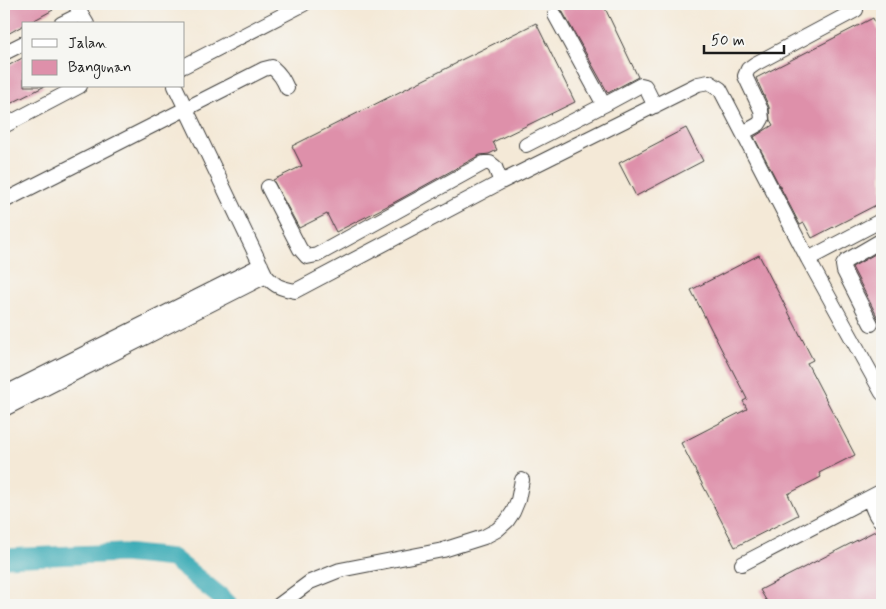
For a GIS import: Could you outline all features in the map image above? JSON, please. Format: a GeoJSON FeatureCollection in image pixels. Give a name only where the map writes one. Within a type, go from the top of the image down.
{"type":"FeatureCollection","features":[{"type":"Feature","properties":{"kind":"street"},"geometry":{"type":"LineString","coordinates":[[185,65],[304,4]]}},
{"type":"Feature","properties":{"kind":"street"},"geometry":{"type":"LineString","coordinates":[[743,133],[759,124],[762,119],[761,110],[745,76],[748,69],[856,10]]}},
{"type":"Feature","properties":{"kind":"street"},"geometry":{"type":"LineString","coordinates":[[65,22],[81,14]]}},
{"type":"Feature","properties":{"kind":"street"},"geometry":{"type":"LineString","coordinates":[[555,15],[604,105]]}},
{"type":"Feature","properties":{"kind":"street"},"geometry":{"type":"LineString","coordinates":[[4,53],[22,44]]}},
{"type":"Feature","properties":{"kind":"street"},"geometry":{"type":"LineString","coordinates":[[4,201],[264,69],[272,67],[278,72],[287,88]]}},
{"type":"Feature","properties":{"kind":"street"},"geometry":{"type":"LineString","coordinates":[[176,88],[263,271],[273,284],[280,288],[295,291],[501,182],[698,84],[709,82],[720,89],[808,259],[882,393]]}},
{"type":"Feature","properties":{"kind":"street"},"geometry":{"type":"LineString","coordinates":[[526,145],[641,85],[645,86],[655,106]]}},
{"type":"Feature","properties":{"kind":"street"},"geometry":{"type":"LineString","coordinates":[[4,126],[76,88]]}},
{"type":"Feature","properties":{"kind":"street"},"geometry":{"type":"LineString","coordinates":[[268,187],[300,249],[307,257],[317,255],[484,163],[490,163],[494,167],[501,182]]}},
{"type":"Feature","properties":{"kind":"street"},"geometry":{"type":"LineString","coordinates":[[423,197],[433,218]]}},
{"type":"Feature","properties":{"kind":"street"},"geometry":{"type":"LineString","coordinates":[[384,218],[395,238]]}},
{"type":"Feature","properties":{"kind":"street"},"geometry":{"type":"LineString","coordinates":[[808,259],[881,225]]}},
{"type":"Feature","properties":{"kind":"street"},"geometry":{"type":"LineString","coordinates":[[871,324],[844,271],[844,265],[846,261],[882,239]]}},
{"type":"Feature","properties":{"kind":"street"},"geometry":{"type":"LineString","coordinates":[[342,241],[352,261]]}},
{"type":"Feature","properties":{"kind":"street"},"geometry":{"type":"LineString","coordinates":[[4,394],[263,271]]}},
{"type":"Feature","properties":{"kind":"street"},"geometry":{"type":"LineString","coordinates":[[4,409],[263,271]]}},
{"type":"Feature","properties":{"kind":"street"},"geometry":{"type":"LineString","coordinates":[[279,605],[310,582],[340,570],[442,550],[484,537],[497,530],[513,512],[518,500],[522,480]]}},
{"type":"Feature","properties":{"kind":"street"},"geometry":{"type":"LineString","coordinates":[[742,564],[882,491]]}},
{"type":"Feature","properties":{"kind":"street"},"geometry":{"type":"LineString","coordinates":[[869,498],[882,522]]}},
{"type":"Feature","properties":{"kind":"building"},"geometry":{"type":"Polygon","coordinates":[[[4,4],[49,4],[53,10],[31,22],[22,22],[22,26],[4,36],[4,4]]]}},
{"type":"Feature","properties":{"kind":"building"},"geometry":{"type":"Polygon","coordinates":[[[567,4],[603,4],[638,77],[608,93],[560,7],[567,4]]]}},
{"type":"Feature","properties":{"kind":"building"},"geometry":{"type":"Polygon","coordinates":[[[873,18],[882,38],[882,202],[812,238],[804,223],[800,225],[754,137],[773,125],[770,120],[769,107],[756,78],[873,18]]]}},
{"type":"Feature","properties":{"kind":"building"},"geometry":{"type":"Polygon","coordinates":[[[536,23],[575,102],[493,142],[497,150],[489,154],[480,155],[336,232],[327,214],[299,228],[273,180],[302,166],[292,146],[536,23]]]}},
{"type":"Feature","properties":{"kind":"building"},"geometry":{"type":"Polygon","coordinates":[[[22,58],[22,88],[41,88],[4,107],[4,68],[22,58]]]}},
{"type":"Feature","properties":{"kind":"building"},"geometry":{"type":"Polygon","coordinates":[[[686,128],[703,161],[636,196],[619,163],[686,128]]]}},
{"type":"Feature","properties":{"kind":"building"},"geometry":{"type":"Polygon","coordinates":[[[882,250],[882,330],[879,320],[852,267],[882,250]]]}},
{"type":"Feature","properties":{"kind":"building"},"geometry":{"type":"Polygon","coordinates":[[[759,255],[813,360],[807,363],[855,455],[819,473],[821,477],[788,494],[798,515],[735,547],[681,443],[747,409],[743,401],[747,399],[691,290],[759,255]]]}},
{"type":"Feature","properties":{"kind":"building"},"geometry":{"type":"Polygon","coordinates":[[[877,530],[882,541],[882,605],[769,605],[760,590],[877,530]]]}},
{"type":"Feature","properties":{"kind":"waterway"},"geometry":{"type":"LineString","coordinates":[[4,558],[123,553],[172,558],[229,605]]}}]}
